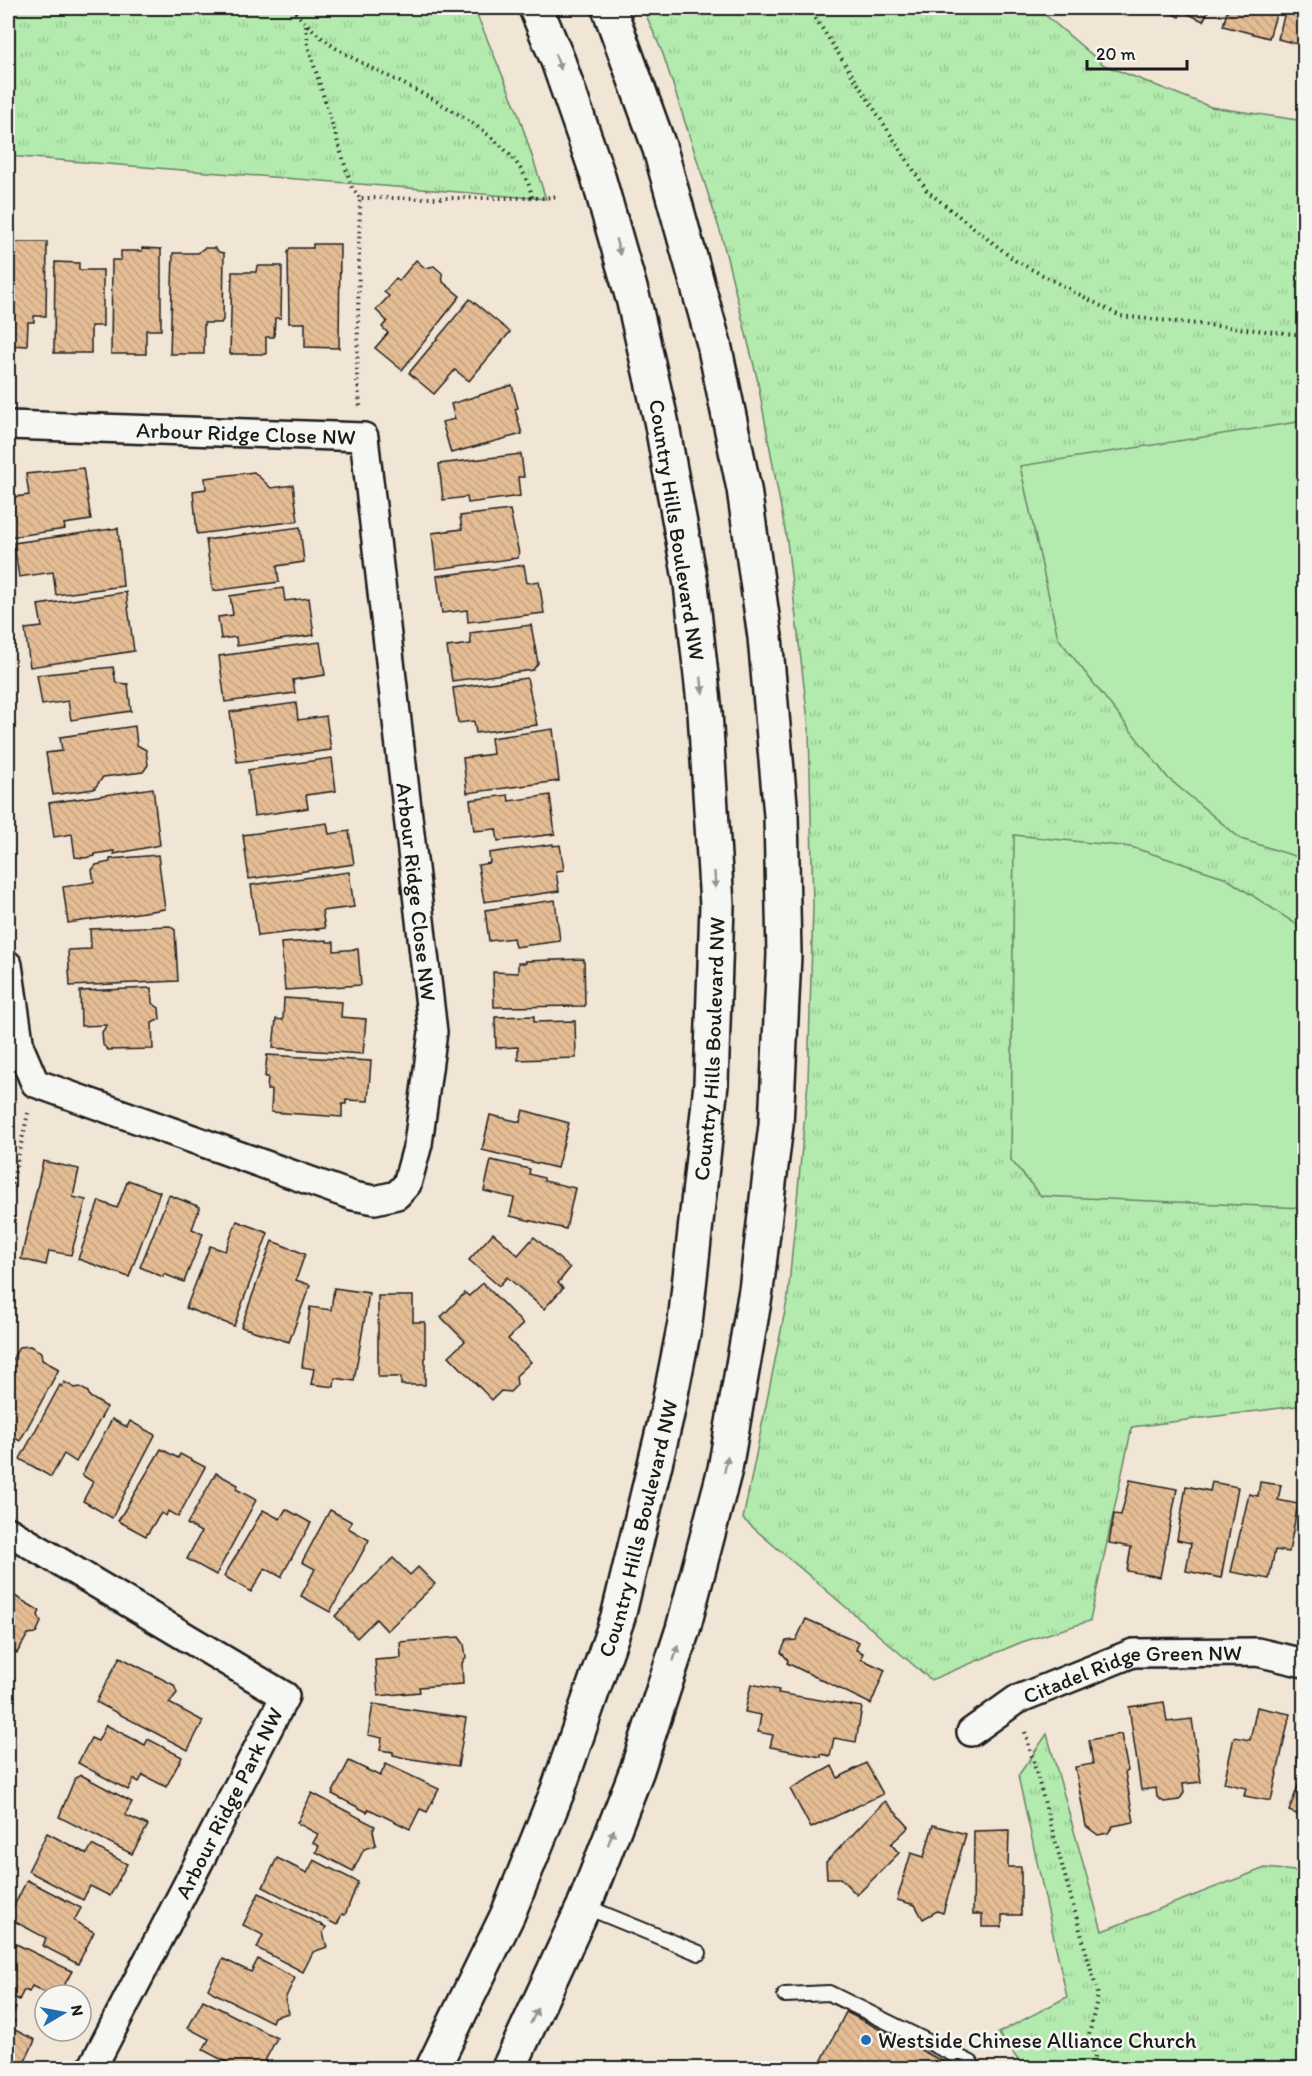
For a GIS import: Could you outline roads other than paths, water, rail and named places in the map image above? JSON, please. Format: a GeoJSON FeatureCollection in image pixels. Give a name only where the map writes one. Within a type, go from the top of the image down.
{"type":"FeatureCollection","features":[{"type":"Feature","properties":{"kind":"main road","name":"Country Hills Boulevard NW"},"geometry":{"type":"LineString","coordinates":[[433,2068],[512,1904],[558,1790],[618,1617],[667,1414],[685,1323],[711,1084],[717,905],[705,712],[691,584],[661,420],[634,302],[597,173],[558,61],[536,8]]}},
{"type":"Feature","properties":{"kind":"main road"},"geometry":{"type":"LineString","coordinates":[[508,2068],[584,1906],[637,1770],[680,1640],[725,1469],[756,1290],[776,1125],[784,955],[781,815],[765,637],[744,489],[714,344],[666,172],[609,8]]}},
{"type":"Feature","properties":{"kind":"street","name":"Arbour Ridge Close NW"},"geometry":{"type":"LineString","coordinates":[[8,425],[364,437],[433,1032],[418,1144],[406,1184],[397,1195],[375,1200],[353,1196],[35,1083],[20,1048],[8,965]]}},
{"type":"Feature","properties":{"kind":"street","name":"Arbour Ridge Park NW"},"geometry":{"type":"LineString","coordinates":[[8,1532],[285,1696],[92,2068]]}},
{"type":"Feature","properties":{"kind":"street","name":"Citadel Ridge Green NW"},"geometry":{"type":"LineString","coordinates":[[971,1732],[1016,1700],[1133,1653],[1257,1652],[1305,1663]]}},
{"type":"Feature","properties":{"kind":"lane"},"geometry":{"type":"LineString","coordinates":[[584,1906],[699,1953]]}},
{"type":"Feature","properties":{"kind":"lane"},"geometry":{"type":"LineString","coordinates":[[785,1995],[829,1993],[971,2063]]}},
{"type":"Feature","properties":{"kind":"place","name":"Westside Chinese Alliance Church"},"geometry":{"type":"Point","coordinates":[866,2040]}}]}
